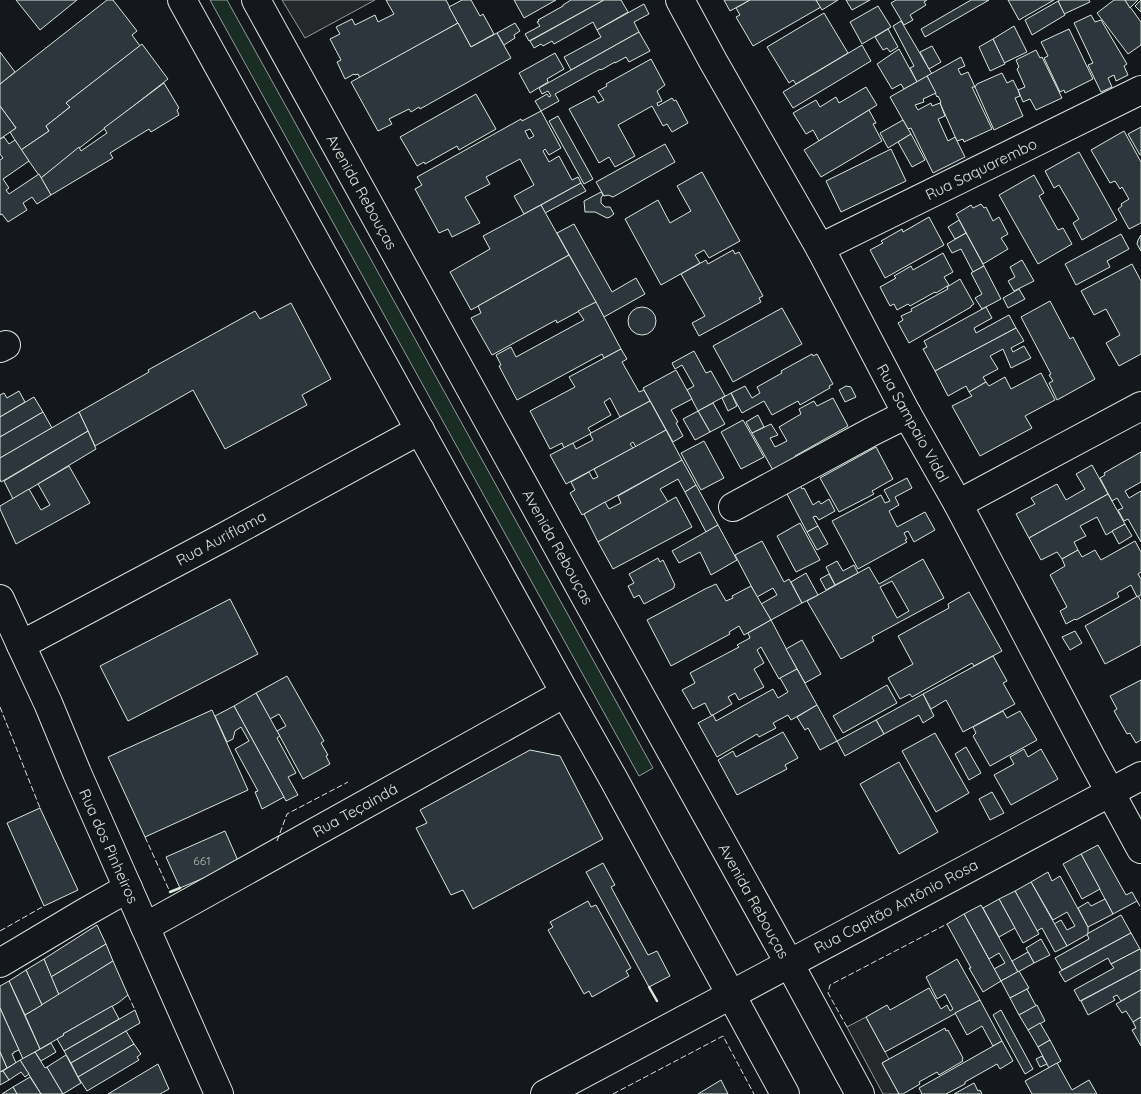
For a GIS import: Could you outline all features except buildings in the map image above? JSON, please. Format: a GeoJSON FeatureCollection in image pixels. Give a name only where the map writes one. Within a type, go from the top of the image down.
{"type":"FeatureCollection","features":[{"type":"Feature","properties":{"kind":"street"},"geometry":{"type":"LineString","coordinates":[[182,0],[613,778],[785,1094]]}},
{"type":"Feature","properties":{"kind":"street","name":"Avenida Rebouças"},"geometry":{"type":"LineString","coordinates":[[256,0],[860,1094]]}},
{"type":"Feature","properties":{"kind":"street","name":"Rua Sampaio Vidal"},"geometry":{"type":"LineString","coordinates":[[680,0],[820,248],[1141,849]]}},
{"type":"Feature","properties":{"kind":"street","name":"Rua Saquarembo"},"geometry":{"type":"LineString","coordinates":[[820,248],[1141,90]]}},
{"type":"Feature","properties":{"kind":"street"},"geometry":{"type":"LineString","coordinates":[[958,504],[1141,406]]}},
{"type":"Feature","properties":{"kind":"street"},"geometry":{"type":"LineString","coordinates":[[733,507],[870,432],[907,414]]}},
{"type":"Feature","properties":{"kind":"street","name":"Rua Auriflama"},"geometry":{"type":"LineString","coordinates":[[20,646],[420,430]]}},
{"type":"Feature","properties":{"kind":"street","name":"Rua dos Pinheiros"},"geometry":{"type":"LineString","coordinates":[[0,599],[20,646],[48,703],[219,1094]]}},
{"type":"Feature","properties":{"kind":"street","name":"Rua Teçaindá"},"geometry":{"type":"LineString","coordinates":[[145,927],[565,693]]}},
{"type":"Feature","properties":{"kind":"street","name":"Rua Capitão Antônio Rosa"},"geometry":{"type":"LineString","coordinates":[[545,1094],[1141,776]]}},
{"type":"Feature","properties":{"kind":"street"},"geometry":{"type":"LineString","coordinates":[[0,963],[128,888]]}},
{"type":"Feature","properties":{"kind":"green space"},"geometry":{"type":"Polygon","coordinates":[[[210,0],[227,0],[653,768],[639,776],[210,0]]]}},
{"type":"Feature","properties":{"kind":"shaded area"},"geometry":{"type":"Polygon","coordinates":[[[282,0],[375,0],[305,38],[282,0]]]}},
{"type":"Feature","properties":{"kind":"shaded area"},"geometry":{"type":"Polygon","coordinates":[[[866,1017],[889,1059],[882,1063],[899,1094],[883,1094],[847,1027],[866,1017]]]}},
{"type":"Feature","properties":{"kind":"fence"},"geometry":{"type":"LineString","coordinates":[[0,707],[40,808]]}},
{"type":"Feature","properties":{"kind":"fence"},"geometry":{"type":"LineString","coordinates":[[277,841],[287,814],[348,782]]}},
{"type":"Feature","properties":{"kind":"fence"},"geometry":{"type":"LineString","coordinates":[[145,837],[170,892]]}},
{"type":"Feature","properties":{"kind":"fence"},"geometry":{"type":"LineString","coordinates":[[1137,901],[1141,908]]}},
{"type":"Feature","properties":{"kind":"fence"},"geometry":{"type":"LineString","coordinates":[[0,931],[44,906]]}},
{"type":"Feature","properties":{"kind":"fence"},"geometry":{"type":"LineString","coordinates":[[847,1027],[828,993],[830,985],[947,924]]}},
{"type":"Feature","properties":{"kind":"fence"},"geometry":{"type":"LineString","coordinates":[[128,995],[135,1010]]}},
{"type":"Feature","properties":{"kind":"fence"},"geometry":{"type":"LineString","coordinates":[[613,1094],[723,1036],[754,1094]]}},
{"type":"Feature","properties":{"kind":"wall"},"geometry":{"type":"LineString","coordinates":[[170,892],[180,888]]}},
{"type":"Feature","properties":{"kind":"wall"},"geometry":{"type":"LineString","coordinates":[[649,987],[657,1001]]}}]}
